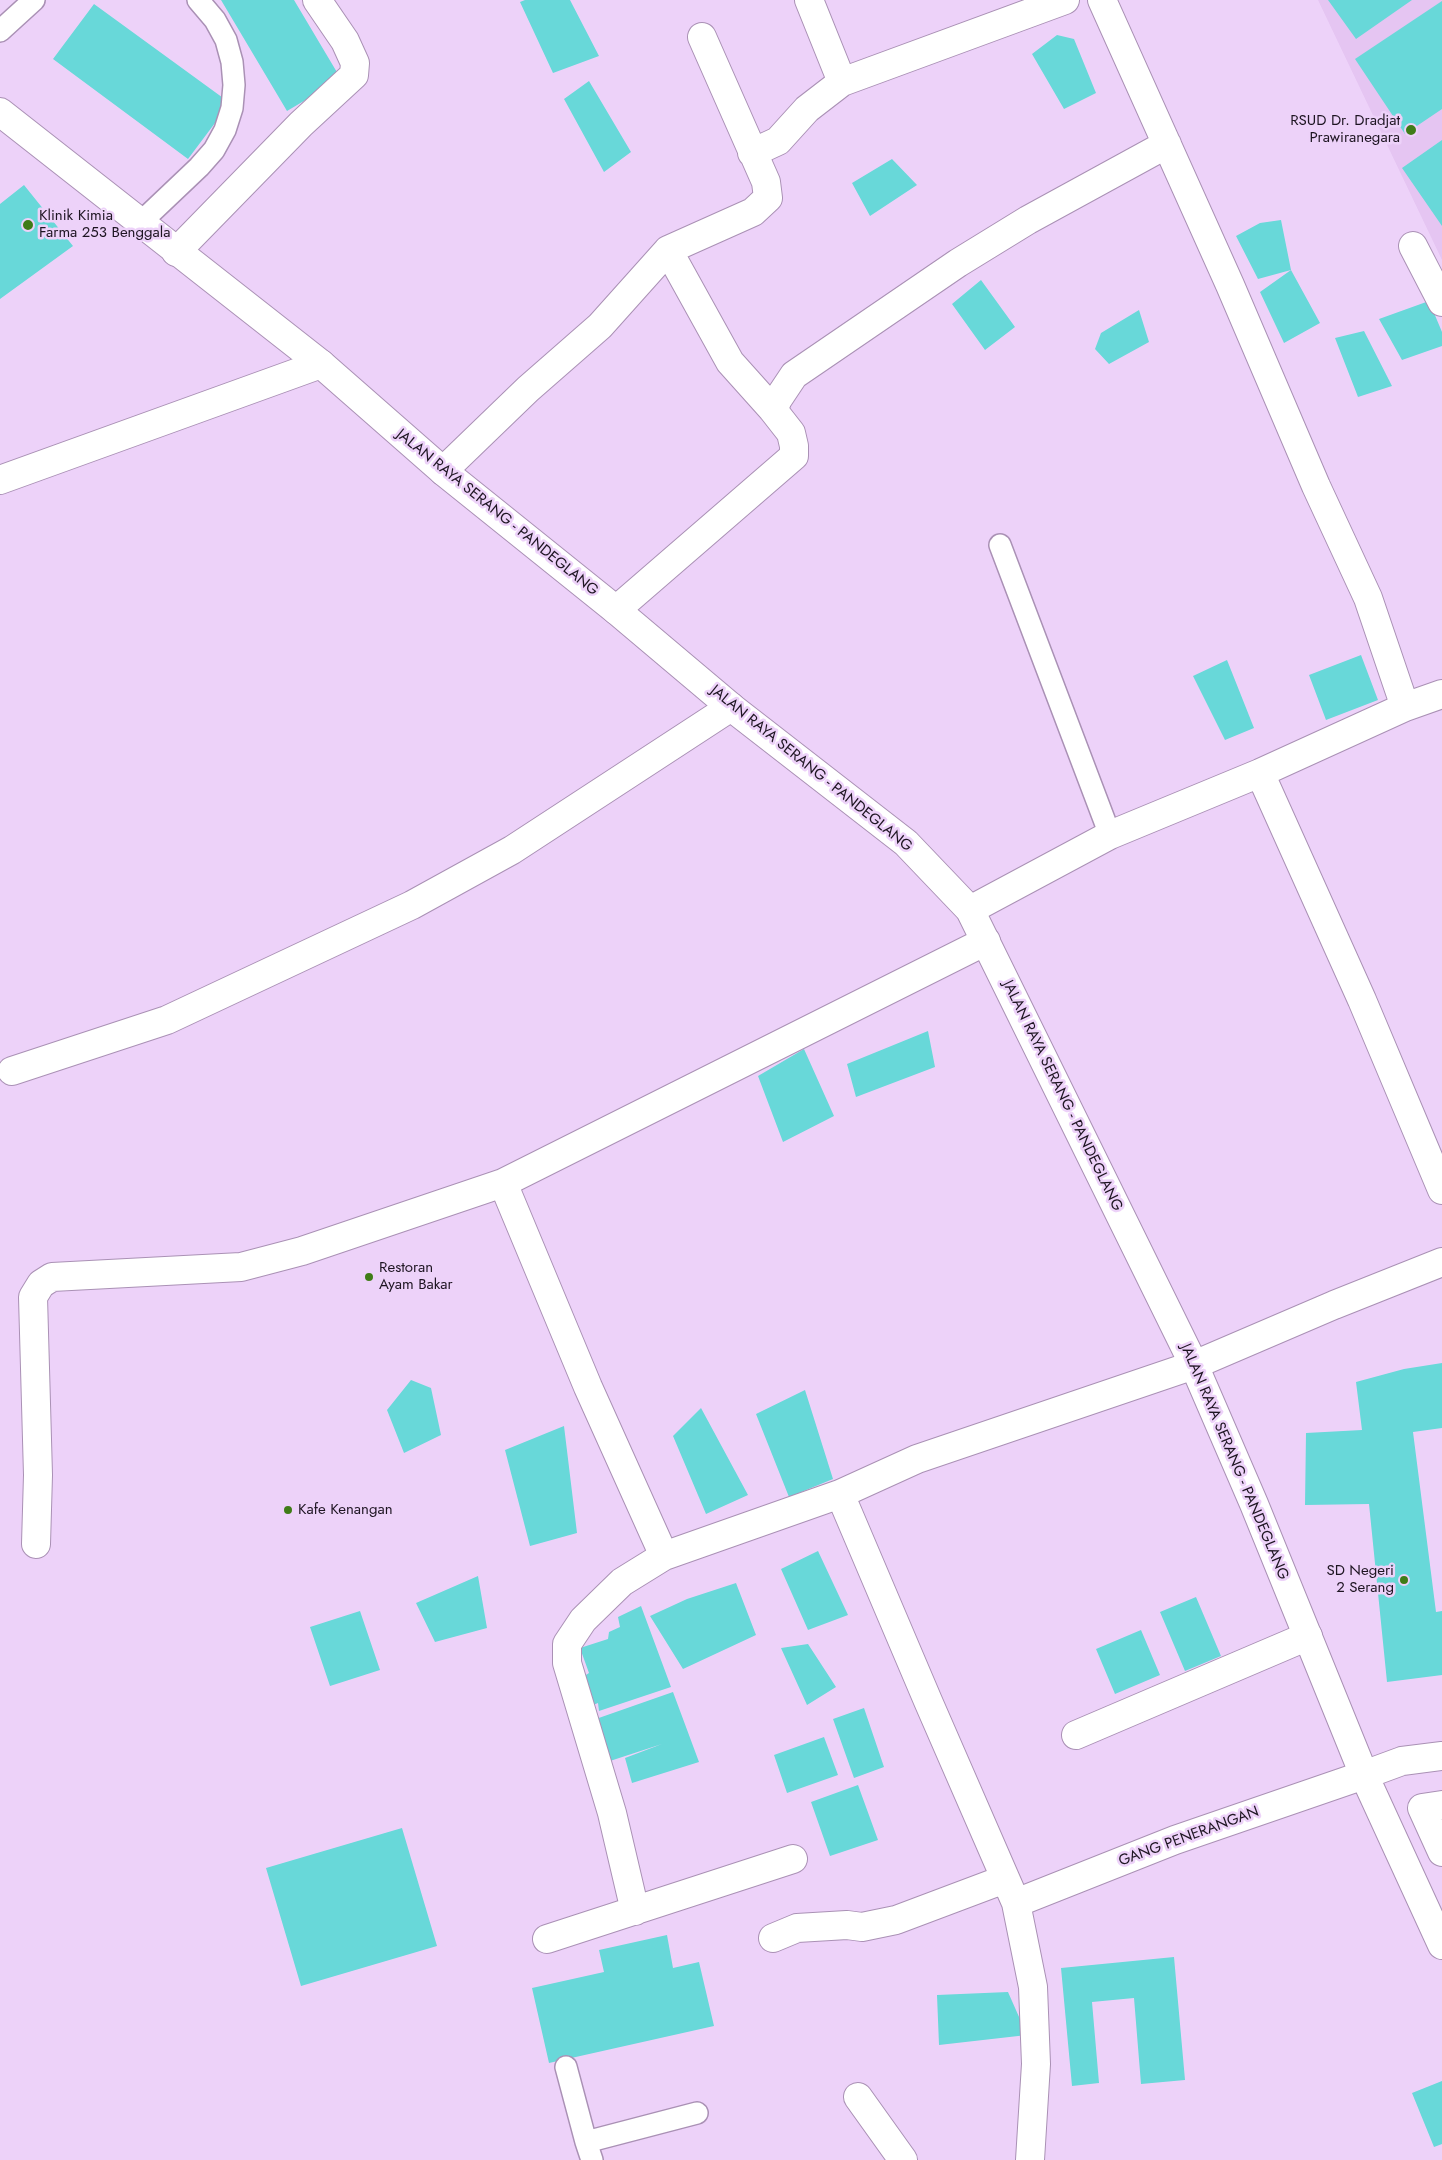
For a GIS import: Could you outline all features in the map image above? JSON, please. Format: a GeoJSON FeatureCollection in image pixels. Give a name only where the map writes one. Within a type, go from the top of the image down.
{"type":"FeatureCollection","features":[{"type":"Feature","properties":{"kind":"street"},"geometry":{"type":"LineString","coordinates":[[176,252],[301,124],[354,75],[355,63],[345,41],[317,0]]}},
{"type":"Feature","properties":{"kind":"street"},"geometry":{"type":"LineString","coordinates":[[809,0],[842,82]]}},
{"type":"Feature","properties":{"kind":"street"},"geometry":{"type":"LineString","coordinates":[[752,153],[778,141],[807,110],[842,82],[1065,0]]}},
{"type":"Feature","properties":{"kind":"street"},"geometry":{"type":"LineString","coordinates":[[1102,0],[1234,294],[1316,486],[1368,598],[1405,708]]}},
{"type":"Feature","properties":{"kind":"street"},"geometry":{"type":"LineString","coordinates":[[444,471],[528,389],[600,326],[668,250],[753,212],[768,198],[766,182],[702,37]]}},
{"type":"Feature","properties":{"kind":"street","name":"JALAN RAYA SERANG - PANDEGLANG"},"geometry":{"type":"LineString","coordinates":[[0,112],[321,364],[444,471],[616,610],[731,707],[906,843],[970,910],[1194,1366],[1254,1504],[1364,1775],[1442,1944]]}},
{"type":"Feature","properties":{"kind":"street"},"geometry":{"type":"LineString","coordinates":[[773,410],[794,375],[958,263],[1028,220],[1167,144]]}},
{"type":"Feature","properties":{"kind":"street"},"geometry":{"type":"LineString","coordinates":[[1413,246],[1442,302]]}},
{"type":"Feature","properties":{"kind":"street"},"geometry":{"type":"LineString","coordinates":[[616,610],[794,456],[791,433],[730,362],[668,250]]}},
{"type":"Feature","properties":{"kind":"street"},"geometry":{"type":"LineString","coordinates":[[0,480],[321,364]]}},
{"type":"Feature","properties":{"kind":"street"},"geometry":{"type":"LineString","coordinates":[[970,910],[1110,835],[1260,773],[1405,708],[1442,694]]}},
{"type":"Feature","properties":{"kind":"street"},"geometry":{"type":"LineString","coordinates":[[12,1071],[167,1020],[412,905],[512,850],[731,707]]}},
{"type":"Feature","properties":{"kind":"street"},"geometry":{"type":"LineString","coordinates":[[1260,773],[1362,1000],[1442,1190]]}},
{"type":"Feature","properties":{"kind":"street"},"geometry":{"type":"LineString","coordinates":[[36,1544],[38,1475],[34,1297],[41,1284],[52,1277],[241,1268],[302,1251],[503,1183],[986,941]]}},
{"type":"Feature","properties":{"kind":"street"},"geometry":{"type":"LineString","coordinates":[[503,1183],[588,1387],[664,1556]]}},
{"type":"Feature","properties":{"kind":"street"},"geometry":{"type":"LineString","coordinates":[[635,1911],[612,1813],[567,1663],[567,1644],[583,1620],[622,1582],[664,1556],[840,1494],[917,1459],[1194,1366],[1334,1305],[1442,1262]]}},
{"type":"Feature","properties":{"kind":"street"},"geometry":{"type":"LineString","coordinates":[[840,1494],[1016,1903],[1033,1987],[1036,2064],[1030,2160]]}},
{"type":"Feature","properties":{"kind":"street"},"geometry":{"type":"LineString","coordinates":[[1076,1735],[1308,1636]]}},
{"type":"Feature","properties":{"kind":"street","name":"GANG PENERANGAN"},"geometry":{"type":"LineString","coordinates":[[1016,1903],[1175,1840],[1402,1761],[1442,1756]]}},
{"type":"Feature","properties":{"kind":"street"},"geometry":{"type":"LineString","coordinates":[[1442,1805],[1422,1808],[1442,1852]]}},
{"type":"Feature","properties":{"kind":"street"},"geometry":{"type":"LineString","coordinates":[[547,1938],[793,1859]]}},
{"type":"Feature","properties":{"kind":"street"},"geometry":{"type":"LineString","coordinates":[[773,1938],[796,1928],[847,1925],[862,1928],[896,1920],[1005,1879]]}},
{"type":"Feature","properties":{"kind":"street"},"geometry":{"type":"LineString","coordinates":[[858,2097],[903,2160]]}},
{"type":"Feature","properties":{"kind":"lane"},"geometry":{"type":"LineString","coordinates":[[0,31],[34,0]]}},
{"type":"Feature","properties":{"kind":"lane"},"geometry":{"type":"LineString","coordinates":[[140,223],[199,167],[214,150],[225,130],[232,108],[234,85],[232,62],[228,47],[215,20],[198,0]]}},
{"type":"Feature","properties":{"kind":"lane"},"geometry":{"type":"LineString","coordinates":[[1000,545],[1110,835]]}},
{"type":"Feature","properties":{"kind":"lane"},"geometry":{"type":"LineString","coordinates":[[566,2067],[589,2151],[697,2113]]}},
{"type":"Feature","properties":{"kind":"shaded area","name":"RSUD Dr. Dradjat Prawiranegara"},"geometry":{"type":"Polygon","coordinates":[[[1318,0],[1442,0],[1442,260],[1318,0]]]}},
{"type":"Feature","properties":{"kind":"building"},"geometry":{"type":"Polygon","coordinates":[[[221,0],[294,0],[341,79],[287,111],[221,0]]]}},
{"type":"Feature","properties":{"kind":"building"},"geometry":{"type":"Polygon","coordinates":[[[525,0],[570,0],[599,56],[553,73],[520,2],[525,0]]]}},
{"type":"Feature","properties":{"kind":"building"},"geometry":{"type":"Polygon","coordinates":[[[1328,0],[1412,0],[1356,39],[1328,0]]]}},
{"type":"Feature","properties":{"kind":"building"},"geometry":{"type":"Polygon","coordinates":[[[1442,1],[1442,109],[1405,134],[1355,59],[1442,1]]]}},
{"type":"Feature","properties":{"kind":"building"},"geometry":{"type":"Polygon","coordinates":[[[94,4],[230,103],[188,159],[53,59],[94,4]]]}},
{"type":"Feature","properties":{"kind":"building"},"geometry":{"type":"Polygon","coordinates":[[[1057,35],[1074,39],[1096,93],[1064,109],[1032,54],[1057,35]]]}},
{"type":"Feature","properties":{"kind":"building"},"geometry":{"type":"Polygon","coordinates":[[[589,81],[631,152],[604,172],[564,99],[589,81]]]}},
{"type":"Feature","properties":{"kind":"building"},"geometry":{"type":"Polygon","coordinates":[[[1442,140],[1442,226],[1402,168],[1442,140]]]}},
{"type":"Feature","properties":{"kind":"building"},"geometry":{"type":"Polygon","coordinates":[[[892,159],[917,185],[870,216],[852,183],[892,159]]]}},
{"type":"Feature","properties":{"kind":"building","name":"Klinik Kimia Farma 253 Benggala"},"geometry":{"type":"Polygon","coordinates":[[[24,185],[73,246],[0,299],[0,204],[24,185]]]}},
{"type":"Feature","properties":{"kind":"building"},"geometry":{"type":"Polygon","coordinates":[[[1281,220],[1291,270],[1258,279],[1236,236],[1260,223],[1281,220]]]}},
{"type":"Feature","properties":{"kind":"building"},"geometry":{"type":"Polygon","coordinates":[[[1291,270],[1320,323],[1284,343],[1260,292],[1291,270]]]}},
{"type":"Feature","properties":{"kind":"building"},"geometry":{"type":"Polygon","coordinates":[[[981,280],[1015,327],[985,350],[952,304],[981,280]]]}},
{"type":"Feature","properties":{"kind":"building"},"geometry":{"type":"Polygon","coordinates":[[[1429,301],[1442,332],[1442,346],[1402,360],[1379,319],[1429,301]]]}},
{"type":"Feature","properties":{"kind":"building"},"geometry":{"type":"Polygon","coordinates":[[[1139,310],[1149,342],[1109,364],[1095,349],[1101,333],[1139,310]]]}},
{"type":"Feature","properties":{"kind":"building"},"geometry":{"type":"Polygon","coordinates":[[[1364,331],[1392,386],[1358,397],[1335,338],[1364,331]]]}},
{"type":"Feature","properties":{"kind":"building"},"geometry":{"type":"Polygon","coordinates":[[[1361,655],[1378,700],[1326,720],[1309,675],[1361,655]]]}},
{"type":"Feature","properties":{"kind":"building"},"geometry":{"type":"Polygon","coordinates":[[[1227,660],[1254,728],[1225,740],[1193,676],[1227,660]]]}},
{"type":"Feature","properties":{"kind":"building"},"geometry":{"type":"Polygon","coordinates":[[[928,1031],[935,1067],[856,1097],[847,1064],[928,1031]]]}},
{"type":"Feature","properties":{"kind":"building"},"geometry":{"type":"Polygon","coordinates":[[[804,1049],[834,1116],[783,1142],[758,1076],[804,1049]]]}},
{"type":"Feature","properties":{"kind":"building","name":"SD Negeri 2 Serang"},"geometry":{"type":"Polygon","coordinates":[[[1442,1363],[1442,1428],[1413,1432],[1436,1612],[1442,1611],[1442,1675],[1387,1682],[1369,1504],[1305,1505],[1306,1433],[1362,1430],[1356,1382],[1404,1369],[1442,1363]]]}},
{"type":"Feature","properties":{"kind":"building"},"geometry":{"type":"Polygon","coordinates":[[[411,1380],[431,1388],[441,1435],[404,1453],[387,1410],[411,1380]]]}},
{"type":"Feature","properties":{"kind":"building"},"geometry":{"type":"Polygon","coordinates":[[[805,1390],[833,1479],[789,1497],[756,1414],[805,1390]]]}},
{"type":"Feature","properties":{"kind":"building"},"geometry":{"type":"Polygon","coordinates":[[[701,1408],[748,1495],[706,1514],[673,1436],[701,1408]]]}},
{"type":"Feature","properties":{"kind":"building"},"geometry":{"type":"Polygon","coordinates":[[[564,1426],[577,1533],[530,1546],[505,1450],[564,1426]]]}},
{"type":"Feature","properties":{"kind":"building"},"geometry":{"type":"Polygon","coordinates":[[[818,1551],[848,1615],[808,1630],[781,1569],[818,1551]]]}},
{"type":"Feature","properties":{"kind":"building"},"geometry":{"type":"Polygon","coordinates":[[[478,1576],[487,1628],[435,1642],[416,1603],[478,1576]]]}},
{"type":"Feature","properties":{"kind":"building"},"geometry":{"type":"Polygon","coordinates":[[[736,1583],[756,1635],[683,1669],[650,1616],[687,1599],[736,1583]]]}},
{"type":"Feature","properties":{"kind":"building"},"geometry":{"type":"Polygon","coordinates":[[[1196,1597],[1221,1656],[1185,1671],[1160,1612],[1196,1597]]]}},
{"type":"Feature","properties":{"kind":"building"},"geometry":{"type":"Polygon","coordinates":[[[641,1606],[671,1687],[599,1711],[598,1703],[588,1707],[578,1680],[589,1673],[580,1648],[608,1639],[609,1632],[620,1627],[618,1617],[641,1606]]]}},
{"type":"Feature","properties":{"kind":"building"},"geometry":{"type":"Polygon","coordinates":[[[360,1611],[380,1670],[330,1686],[310,1627],[360,1611]]]}},
{"type":"Feature","properties":{"kind":"building"},"geometry":{"type":"Polygon","coordinates":[[[1141,1630],[1160,1675],[1115,1694],[1096,1649],[1141,1630]]]}},
{"type":"Feature","properties":{"kind":"building"},"geometry":{"type":"Polygon","coordinates":[[[808,1644],[836,1687],[807,1705],[781,1648],[808,1644]]]}},
{"type":"Feature","properties":{"kind":"building"},"geometry":{"type":"Polygon","coordinates":[[[673,1692],[699,1762],[632,1783],[625,1758],[662,1744],[610,1761],[593,1720],[673,1692]]]}},
{"type":"Feature","properties":{"kind":"building"},"geometry":{"type":"Polygon","coordinates":[[[864,1708],[884,1767],[854,1778],[833,1719],[864,1708]]]}},
{"type":"Feature","properties":{"kind":"building"},"geometry":{"type":"Polygon","coordinates":[[[824,1737],[838,1775],[787,1793],[774,1755],[824,1737]]]}},
{"type":"Feature","properties":{"kind":"building"},"geometry":{"type":"Polygon","coordinates":[[[858,1785],[878,1840],[830,1856],[811,1802],[858,1785]]]}},
{"type":"Feature","properties":{"kind":"building"},"geometry":{"type":"Polygon","coordinates":[[[402,1828],[437,1946],[301,1986],[266,1868],[402,1828]]]}},
{"type":"Feature","properties":{"kind":"building"},"geometry":{"type":"Polygon","coordinates":[[[667,1935],[673,1968],[699,1962],[714,2026],[549,2063],[532,1988],[604,1972],[599,1950],[667,1935]]]}},
{"type":"Feature","properties":{"kind":"building"},"geometry":{"type":"Polygon","coordinates":[[[1174,1957],[1185,2080],[1141,2084],[1134,1998],[1092,2002],[1099,2083],[1072,2086],[1061,1968],[1174,1957]]]}},
{"type":"Feature","properties":{"kind":"building"},"geometry":{"type":"Polygon","coordinates":[[[1008,1992],[1027,2035],[939,2045],[937,1995],[1008,1992]]]}},
{"type":"Feature","properties":{"kind":"building"},"geometry":{"type":"Polygon","coordinates":[[[1442,2081],[1442,2144],[1434,2147],[1412,2093],[1442,2081]]]}},
{"type":"Feature","properties":{"kind":"place","name":"RSUD Dr. Dradjat Prawiranegara"},"geometry":{"type":"Point","coordinates":[1411,130]}},
{"type":"Feature","properties":{"kind":"place","name":"Klinik Kimia Farma 253 Benggala"},"geometry":{"type":"Point","coordinates":[28,225]}},
{"type":"Feature","properties":{"kind":"place","name":"Restoran Ayam Bakar"},"geometry":{"type":"Point","coordinates":[369,1277]}},
{"type":"Feature","properties":{"kind":"place","name":"Kafe Kenangan"},"geometry":{"type":"Point","coordinates":[288,1510]}},
{"type":"Feature","properties":{"kind":"place","name":"SD Negeri 2 Serang"},"geometry":{"type":"Point","coordinates":[1404,1580]}}]}
